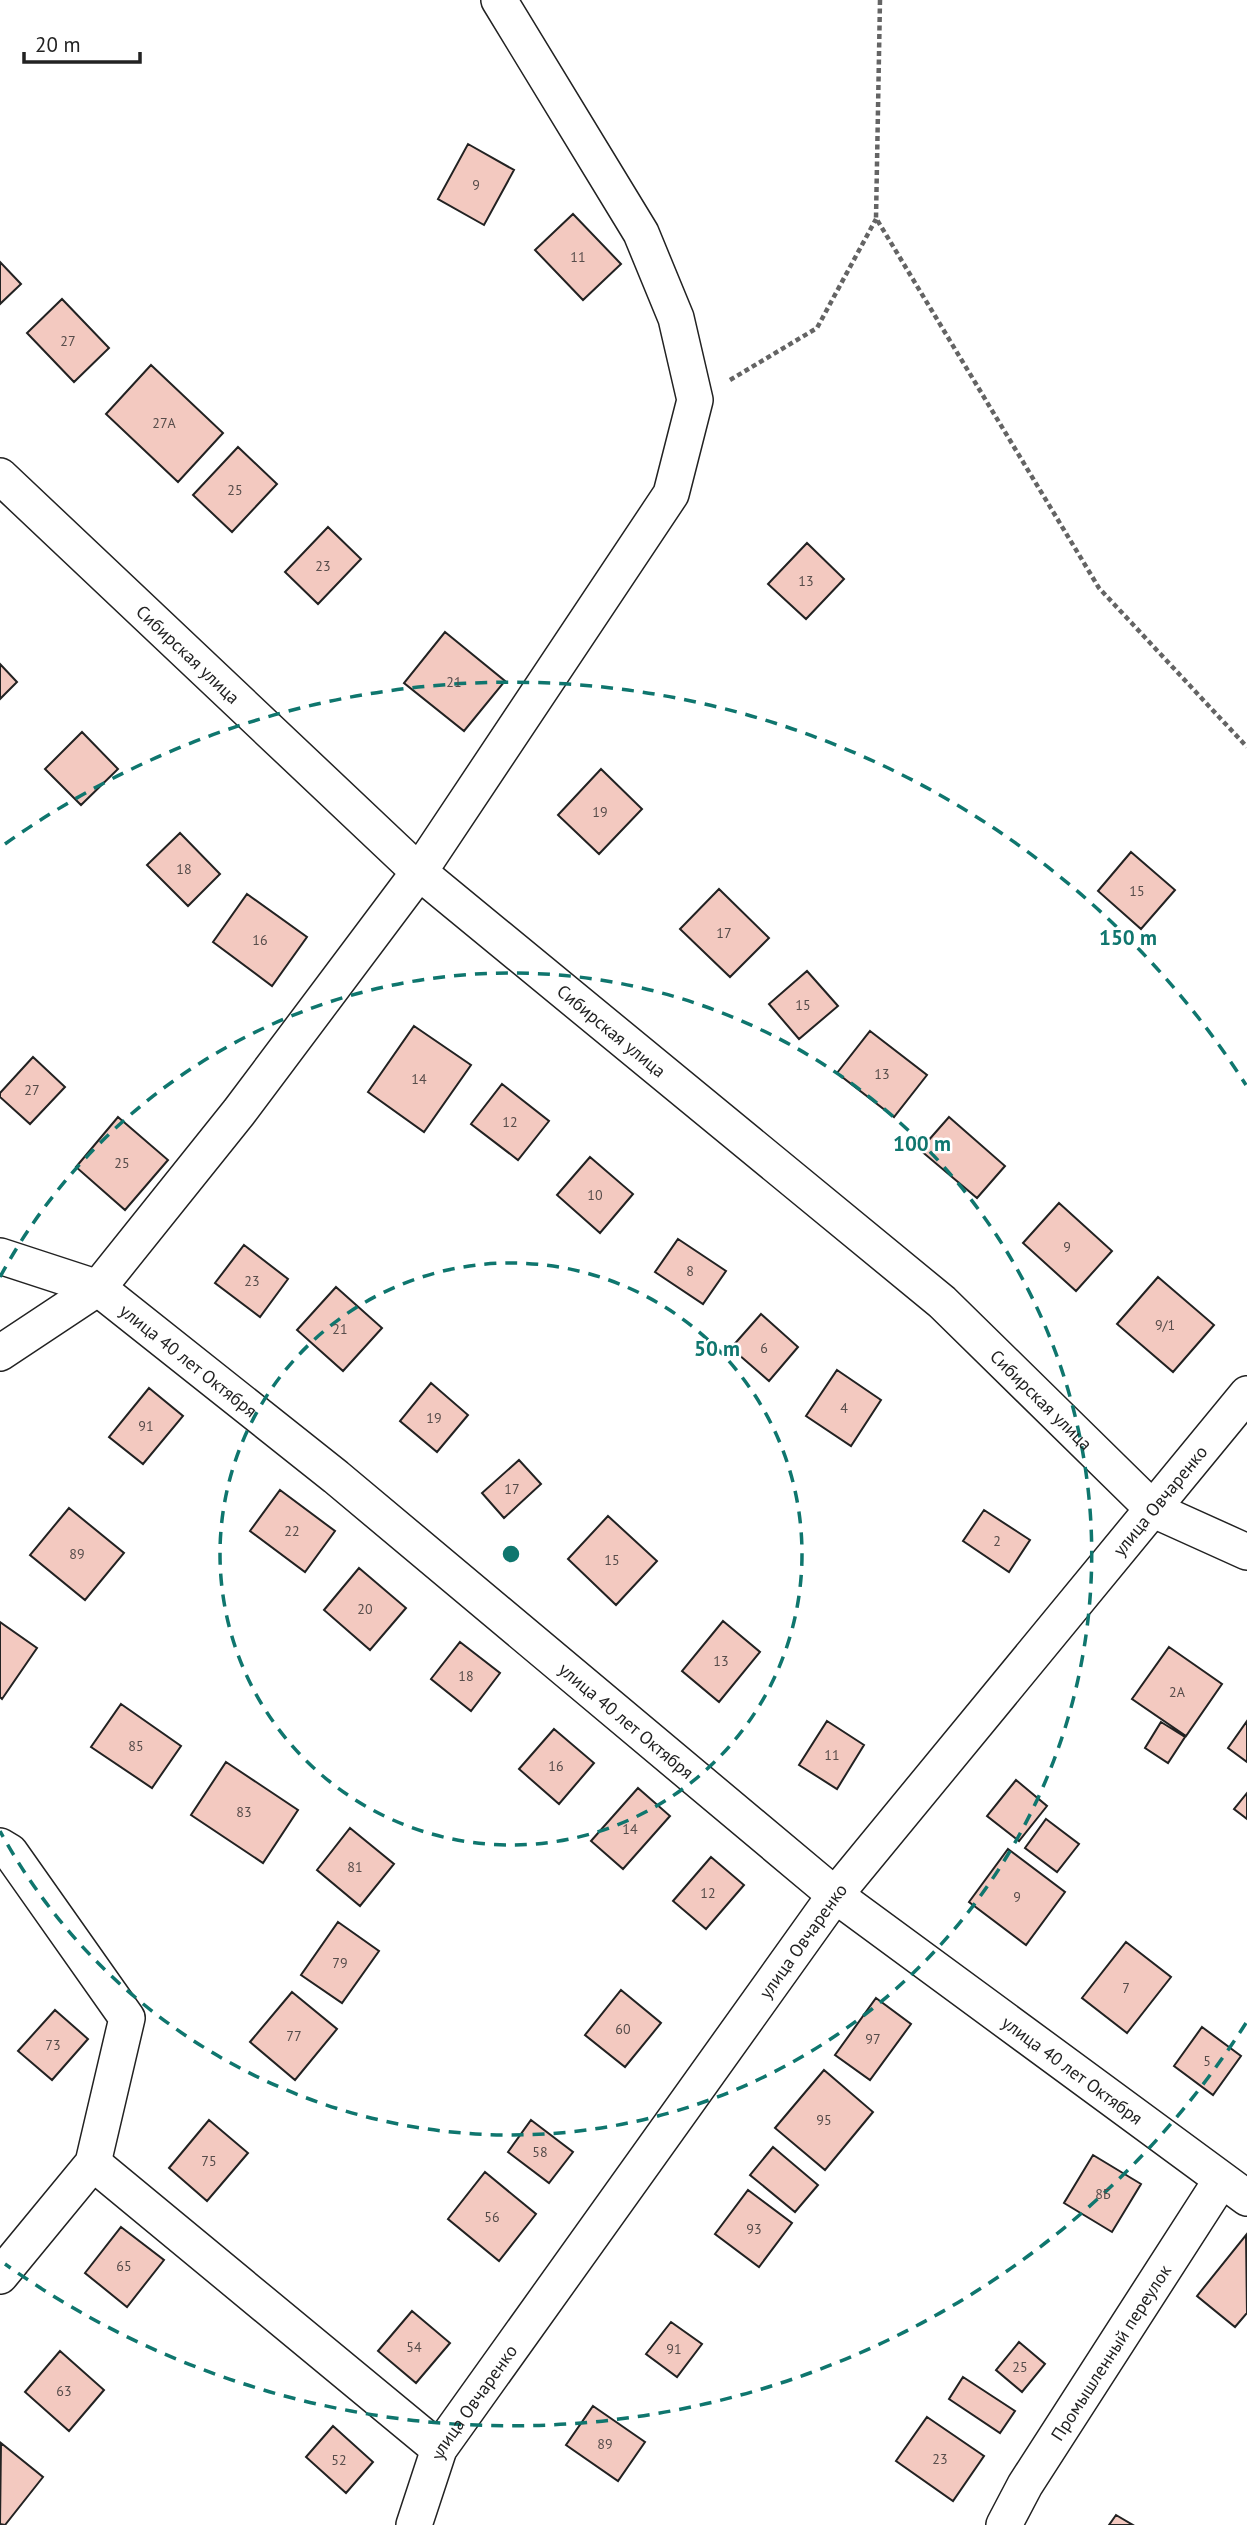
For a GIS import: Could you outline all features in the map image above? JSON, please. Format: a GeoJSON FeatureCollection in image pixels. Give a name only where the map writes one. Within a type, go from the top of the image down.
{"type":"FeatureCollection","features":[{"type":"Feature","properties":{"kind":"street"},"geometry":{"type":"LineString","coordinates":[[0,1353],[98,1288],[239,1112],[419,872],[671,494],[695,400],[676,318],[641,233],[499,0]]}},
{"type":"Feature","properties":{"kind":"street","name":"Сибирская улица"},"geometry":{"type":"LineString","coordinates":[[0,476],[419,872],[942,1301],[1154,1510],[1247,1552]]}},
{"type":"Feature","properties":{"kind":"street","name":"улица 40 лет Октября"},"geometry":{"type":"LineString","coordinates":[[0,1256],[98,1288],[336,1477],[835,1895],[1234,2190]]}},
{"type":"Feature","properties":{"kind":"street","name":"улица Овчаренко"},"geometry":{"type":"LineString","coordinates":[[414,2525],[439,2449],[835,1895],[1247,1394]]}},
{"type":"Feature","properties":{"kind":"street"},"geometry":{"type":"LineString","coordinates":[[0,1846],[10,1852],[127,2018],[93,2163],[0,2276]]}},
{"type":"Feature","properties":{"kind":"street"},"geometry":{"type":"LineString","coordinates":[[93,2163],[439,2449]]}},
{"type":"Feature","properties":{"kind":"street","name":"Промышленный переулок"},"geometry":{"type":"LineString","coordinates":[[1004,2525],[1025,2485],[1234,2190]]}},
{"type":"Feature","properties":{"kind":"path"},"geometry":{"type":"LineString","coordinates":[[695,400],[817,328],[876,218],[880,0]]}},
{"type":"Feature","properties":{"kind":"path"},"geometry":{"type":"LineString","coordinates":[[876,218],[1099,588],[1247,747]]}},
{"type":"Feature","properties":{"kind":"building"},"geometry":{"type":"Polygon","coordinates":[[[468,144],[514,170],[484,225],[438,199],[468,144]]]}},
{"type":"Feature","properties":{"kind":"building"},"geometry":{"type":"Polygon","coordinates":[[[573,214],[621,264],[583,300],[535,250],[573,214]]]}},
{"type":"Feature","properties":{"kind":"building"},"geometry":{"type":"Polygon","coordinates":[[[0,262],[21,284],[0,304],[0,262]]]}},
{"type":"Feature","properties":{"kind":"building"},"geometry":{"type":"Polygon","coordinates":[[[62,299],[109,348],[74,382],[27,333],[62,299]]]}},
{"type":"Feature","properties":{"kind":"building"},"geometry":{"type":"Polygon","coordinates":[[[151,365],[223,433],[178,482],[106,414],[151,365]]]}},
{"type":"Feature","properties":{"kind":"building"},"geometry":{"type":"Polygon","coordinates":[[[238,447],[277,484],[232,532],[193,495],[238,447]]]}},
{"type":"Feature","properties":{"kind":"building"},"geometry":{"type":"Polygon","coordinates":[[[328,527],[361,559],[318,604],[285,572],[328,527]]]}},
{"type":"Feature","properties":{"kind":"building"},"geometry":{"type":"Polygon","coordinates":[[[807,543],[844,579],[806,619],[768,584],[807,543]]]}},
{"type":"Feature","properties":{"kind":"building"},"geometry":{"type":"Polygon","coordinates":[[[445,632],[505,681],[464,731],[404,683],[445,632]]]}},
{"type":"Feature","properties":{"kind":"building"},"geometry":{"type":"Polygon","coordinates":[[[0,664],[17,682],[0,699],[0,664]]]}},
{"type":"Feature","properties":{"kind":"building"},"geometry":{"type":"Polygon","coordinates":[[[82,732],[118,769],[81,805],[45,769],[82,732]]]}},
{"type":"Feature","properties":{"kind":"building"},"geometry":{"type":"Polygon","coordinates":[[[601,769],[642,809],[599,854],[558,815],[601,769]]]}},
{"type":"Feature","properties":{"kind":"building"},"geometry":{"type":"Polygon","coordinates":[[[180,833],[220,874],[188,906],[147,865],[180,833]]]}},
{"type":"Feature","properties":{"kind":"building"},"geometry":{"type":"Polygon","coordinates":[[[1131,852],[1175,890],[1141,929],[1098,891],[1131,852]]]}},
{"type":"Feature","properties":{"kind":"building"},"geometry":{"type":"Polygon","coordinates":[[[719,889],[769,938],[730,977],[680,929],[719,889]]]}},
{"type":"Feature","properties":{"kind":"building"},"geometry":{"type":"Polygon","coordinates":[[[247,894],[307,937],[272,986],[213,942],[247,894]]]}},
{"type":"Feature","properties":{"kind":"building"},"geometry":{"type":"Polygon","coordinates":[[[807,971],[838,1006],[799,1039],[769,1004],[807,971]]]}},
{"type":"Feature","properties":{"kind":"building"},"geometry":{"type":"Polygon","coordinates":[[[414,1026],[471,1065],[424,1132],[368,1092],[414,1026]]]}},
{"type":"Feature","properties":{"kind":"building"},"geometry":{"type":"Polygon","coordinates":[[[870,1031],[927,1075],[894,1117],[837,1073],[870,1031]]]}},
{"type":"Feature","properties":{"kind":"building"},"geometry":{"type":"Polygon","coordinates":[[[33,1057],[65,1087],[30,1124],[0,1097],[0,1093],[33,1057]]]}},
{"type":"Feature","properties":{"kind":"building"},"geometry":{"type":"Polygon","coordinates":[[[502,1084],[549,1121],[518,1160],[471,1124],[502,1084]]]}},
{"type":"Feature","properties":{"kind":"building"},"geometry":{"type":"Polygon","coordinates":[[[118,1117],[168,1160],[125,1210],[76,1167],[118,1117]]]}},
{"type":"Feature","properties":{"kind":"building"},"geometry":{"type":"Polygon","coordinates":[[[949,1117],[1005,1166],[977,1198],[920,1150],[949,1117]]]}},
{"type":"Feature","properties":{"kind":"building"},"geometry":{"type":"Polygon","coordinates":[[[590,1157],[633,1194],[600,1233],[557,1195],[590,1157]]]}},
{"type":"Feature","properties":{"kind":"building"},"geometry":{"type":"Polygon","coordinates":[[[1059,1203],[1112,1251],[1076,1291],[1023,1243],[1059,1203]]]}},
{"type":"Feature","properties":{"kind":"building"},"geometry":{"type":"Polygon","coordinates":[[[678,1239],[726,1271],[703,1304],[655,1272],[678,1239]]]}},
{"type":"Feature","properties":{"kind":"building"},"geometry":{"type":"Polygon","coordinates":[[[244,1245],[288,1279],[260,1317],[215,1283],[244,1245]]]}},
{"type":"Feature","properties":{"kind":"building"},"geometry":{"type":"Polygon","coordinates":[[[1158,1277],[1214,1325],[1173,1372],[1117,1324],[1158,1277]]]}},
{"type":"Feature","properties":{"kind":"building"},"geometry":{"type":"Polygon","coordinates":[[[336,1287],[382,1328],[343,1371],[297,1330],[336,1287]]]}},
{"type":"Feature","properties":{"kind":"building"},"geometry":{"type":"Polygon","coordinates":[[[761,1314],[798,1347],[769,1381],[731,1348],[761,1314]]]}},
{"type":"Feature","properties":{"kind":"building"},"geometry":{"type":"Polygon","coordinates":[[[837,1370],[881,1400],[851,1446],[806,1416],[837,1370]]]}},
{"type":"Feature","properties":{"kind":"building"},"geometry":{"type":"Polygon","coordinates":[[[431,1383],[468,1415],[437,1452],[400,1421],[431,1383]]]}},
{"type":"Feature","properties":{"kind":"building"},"geometry":{"type":"Polygon","coordinates":[[[149,1388],[183,1416],[143,1464],[109,1437],[149,1388]]]}},
{"type":"Feature","properties":{"kind":"building"},"geometry":{"type":"Polygon","coordinates":[[[519,1460],[541,1484],[504,1518],[482,1493],[519,1460]]]}},
{"type":"Feature","properties":{"kind":"building"},"geometry":{"type":"Polygon","coordinates":[[[280,1490],[335,1531],[305,1572],[250,1531],[280,1490]]]}},
{"type":"Feature","properties":{"kind":"building"},"geometry":{"type":"Polygon","coordinates":[[[69,1508],[124,1553],[85,1600],[30,1555],[69,1508]]]}},
{"type":"Feature","properties":{"kind":"building"},"geometry":{"type":"Polygon","coordinates":[[[984,1510],[1030,1540],[1009,1572],[963,1541],[984,1510]]]}},
{"type":"Feature","properties":{"kind":"building"},"geometry":{"type":"Polygon","coordinates":[[[608,1516],[657,1561],[616,1605],[568,1559],[608,1516]]]}},
{"type":"Feature","properties":{"kind":"building"},"geometry":{"type":"Polygon","coordinates":[[[359,1568],[406,1608],[370,1650],[324,1610],[359,1568]]]}},
{"type":"Feature","properties":{"kind":"building"},"geometry":{"type":"Polygon","coordinates":[[[723,1621],[760,1652],[719,1702],[682,1671],[723,1621]]]}},
{"type":"Feature","properties":{"kind":"building"},"geometry":{"type":"Polygon","coordinates":[[[0,1622],[37,1648],[2,1699],[0,1697],[0,1622]]]}},
{"type":"Feature","properties":{"kind":"building"},"geometry":{"type":"Polygon","coordinates":[[[460,1642],[500,1673],[471,1711],[431,1679],[460,1642]]]}},
{"type":"Feature","properties":{"kind":"building"},"geometry":{"type":"Polygon","coordinates":[[[1169,1647],[1222,1684],[1186,1736],[1132,1699],[1169,1647]]]}},
{"type":"Feature","properties":{"kind":"building"},"geometry":{"type":"Polygon","coordinates":[[[121,1704],[181,1746],[152,1788],[91,1747],[121,1704]]]}},
{"type":"Feature","properties":{"kind":"building"},"geometry":{"type":"Polygon","coordinates":[[[827,1721],[864,1745],[837,1789],[799,1765],[827,1721]]]}},
{"type":"Feature","properties":{"kind":"building"},"geometry":{"type":"Polygon","coordinates":[[[1247,1721],[1247,1762],[1228,1748],[1247,1721]]]}},
{"type":"Feature","properties":{"kind":"building"},"geometry":{"type":"Polygon","coordinates":[[[1161,1722],[1185,1737],[1168,1763],[1145,1748],[1161,1722]]]}},
{"type":"Feature","properties":{"kind":"building"},"geometry":{"type":"Polygon","coordinates":[[[554,1729],[594,1763],[559,1804],[519,1769],[554,1729]]]}},
{"type":"Feature","properties":{"kind":"building"},"geometry":{"type":"Polygon","coordinates":[[[226,1762],[298,1810],[263,1863],[191,1815],[226,1762]]]}},
{"type":"Feature","properties":{"kind":"building"},"geometry":{"type":"Polygon","coordinates":[[[1016,1780],[1047,1806],[1019,1841],[987,1816],[1016,1780]]]}},
{"type":"Feature","properties":{"kind":"building"},"geometry":{"type":"Polygon","coordinates":[[[638,1788],[670,1816],[623,1869],[591,1841],[638,1788]]]}},
{"type":"Feature","properties":{"kind":"building"},"geometry":{"type":"Polygon","coordinates":[[[1247,1793],[1247,1819],[1234,1809],[1247,1793]]]}},
{"type":"Feature","properties":{"kind":"building"},"geometry":{"type":"Polygon","coordinates":[[[1046,1819],[1079,1844],[1057,1872],[1025,1848],[1046,1819]]]}},
{"type":"Feature","properties":{"kind":"building"},"geometry":{"type":"Polygon","coordinates":[[[350,1828],[394,1864],[360,1906],[317,1870],[350,1828]]]}},
{"type":"Feature","properties":{"kind":"building"},"geometry":{"type":"Polygon","coordinates":[[[1008,1849],[1065,1892],[1026,1945],[969,1902],[1008,1849]]]}},
{"type":"Feature","properties":{"kind":"building"},"geometry":{"type":"Polygon","coordinates":[[[711,1857],[744,1885],[706,1929],[673,1901],[711,1857]]]}},
{"type":"Feature","properties":{"kind":"building"},"geometry":{"type":"Polygon","coordinates":[[[338,1922],[379,1951],[342,2003],[301,1975],[338,1922]]]}},
{"type":"Feature","properties":{"kind":"building"},"geometry":{"type":"Polygon","coordinates":[[[1126,1942],[1171,1977],[1127,2033],[1082,1998],[1126,1942]]]}},
{"type":"Feature","properties":{"kind":"building"},"geometry":{"type":"Polygon","coordinates":[[[621,1990],[661,2023],[625,2067],[585,2035],[621,1990]]]}},
{"type":"Feature","properties":{"kind":"building"},"geometry":{"type":"Polygon","coordinates":[[[292,1992],[337,2029],[295,2080],[250,2042],[292,1992]]]}},
{"type":"Feature","properties":{"kind":"building"},"geometry":{"type":"Polygon","coordinates":[[[876,1998],[911,2024],[870,2080],[835,2055],[876,1998]]]}},
{"type":"Feature","properties":{"kind":"building"},"geometry":{"type":"Polygon","coordinates":[[[55,2010],[88,2039],[52,2080],[18,2051],[55,2010]]]}},
{"type":"Feature","properties":{"kind":"building"},"geometry":{"type":"Polygon","coordinates":[[[1202,2027],[1241,2056],[1213,2095],[1174,2066],[1202,2027]]]}},
{"type":"Feature","properties":{"kind":"building"},"geometry":{"type":"Polygon","coordinates":[[[824,2070],[873,2112],[825,2170],[775,2128],[824,2070]]]}},
{"type":"Feature","properties":{"kind":"building"},"geometry":{"type":"Polygon","coordinates":[[[209,2120],[248,2153],[207,2201],[169,2168],[209,2120]]]}},
{"type":"Feature","properties":{"kind":"building"},"geometry":{"type":"Polygon","coordinates":[[[531,2120],[573,2152],[549,2183],[508,2152],[531,2120]]]}},
{"type":"Feature","properties":{"kind":"building"},"geometry":{"type":"Polygon","coordinates":[[[773,2147],[818,2185],[795,2212],[750,2175],[773,2147]]]}},
{"type":"Feature","properties":{"kind":"building"},"geometry":{"type":"Polygon","coordinates":[[[1093,2155],[1141,2184],[1112,2232],[1064,2203],[1093,2155]]]}},
{"type":"Feature","properties":{"kind":"building"},"geometry":{"type":"Polygon","coordinates":[[[485,2172],[536,2214],[499,2261],[448,2219],[485,2172]]]}},
{"type":"Feature","properties":{"kind":"building"},"geometry":{"type":"Polygon","coordinates":[[[748,2190],[792,2223],[759,2267],[715,2234],[748,2190]]]}},
{"type":"Feature","properties":{"kind":"building"},"geometry":{"type":"Polygon","coordinates":[[[121,2227],[164,2260],[127,2307],[85,2273],[121,2227]]]}},
{"type":"Feature","properties":{"kind":"building"},"geometry":{"type":"Polygon","coordinates":[[[1246,2235],[1247,2313],[1235,2327],[1197,2296],[1246,2235]]]}},
{"type":"Feature","properties":{"kind":"building"},"geometry":{"type":"Polygon","coordinates":[[[412,2311],[450,2343],[416,2383],[378,2351],[412,2311]]]}},
{"type":"Feature","properties":{"kind":"building"},"geometry":{"type":"Polygon","coordinates":[[[671,2322],[702,2344],[677,2377],[646,2354],[671,2322]]]}},
{"type":"Feature","properties":{"kind":"building"},"geometry":{"type":"Polygon","coordinates":[[[1019,2342],[1045,2364],[1022,2392],[996,2370],[1019,2342]]]}},
{"type":"Feature","properties":{"kind":"building"},"geometry":{"type":"Polygon","coordinates":[[[60,2351],[104,2390],[69,2431],[25,2392],[60,2351]]]}},
{"type":"Feature","properties":{"kind":"building"},"geometry":{"type":"Polygon","coordinates":[[[963,2377],[1015,2411],[1000,2433],[949,2399],[963,2377]]]}},
{"type":"Feature","properties":{"kind":"building"},"geometry":{"type":"Polygon","coordinates":[[[593,2406],[645,2442],[618,2481],[566,2445],[593,2406]]]}},
{"type":"Feature","properties":{"kind":"building"},"geometry":{"type":"Polygon","coordinates":[[[927,2417],[984,2456],[953,2501],[896,2461],[927,2417]]]}},
{"type":"Feature","properties":{"kind":"building"},"geometry":{"type":"Polygon","coordinates":[[[333,2426],[373,2462],[346,2493],[306,2457],[333,2426]]]}},
{"type":"Feature","properties":{"kind":"building"},"geometry":{"type":"Polygon","coordinates":[[[1,2443],[43,2477],[5,2525],[0,2524],[1,2443]]]}},
{"type":"Feature","properties":{"kind":"building"},"geometry":{"type":"Polygon","coordinates":[[[1116,2515],[1133,2525],[1109,2525],[1116,2515]]]}}]}
